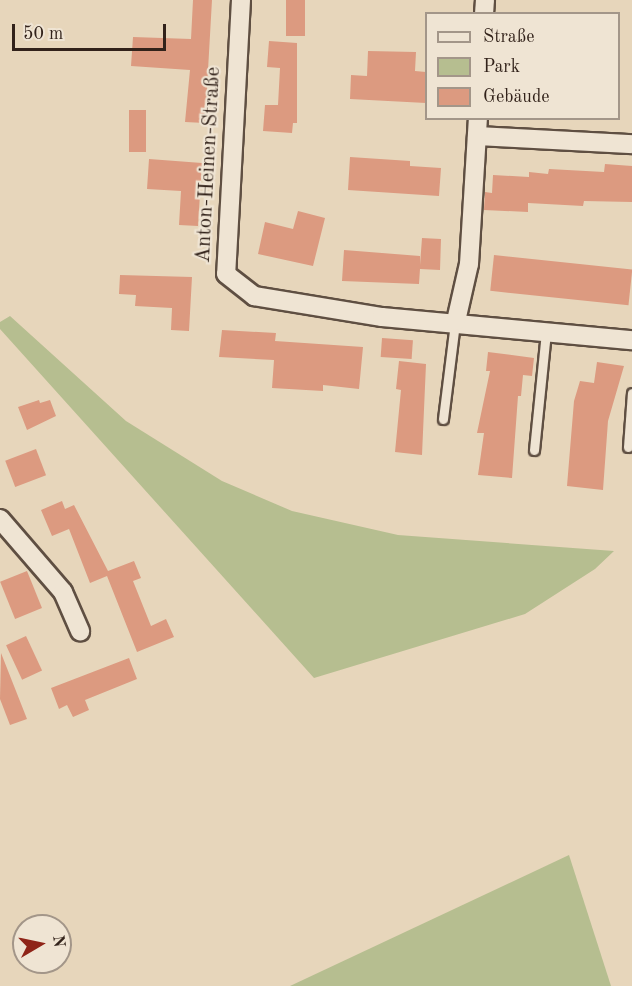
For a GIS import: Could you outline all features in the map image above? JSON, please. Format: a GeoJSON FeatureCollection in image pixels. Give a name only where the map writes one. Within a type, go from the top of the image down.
{"type":"FeatureCollection","features":[{"type":"Feature","properties":{"kind":"street","name":"Anton-Heinen-Straße"},"geometry":{"type":"LineString","coordinates":[[241,0],[226,274],[254,296],[381,317],[456,321],[632,340]]}},
{"type":"Feature","properties":{"kind":"street"},"geometry":{"type":"LineString","coordinates":[[456,321],[469,264],[478,127],[632,144]]}},
{"type":"Feature","properties":{"kind":"street"},"geometry":{"type":"LineString","coordinates":[[0,519],[63,592],[80,631]]}},
{"type":"Feature","properties":{"kind":"lane"},"geometry":{"type":"LineString","coordinates":[[443,419],[456,321]]}},
{"type":"Feature","properties":{"kind":"lane"},"geometry":{"type":"LineString","coordinates":[[534,450],[546,332]]}},
{"type":"Feature","properties":{"kind":"lane"},"geometry":{"type":"LineString","coordinates":[[628,447],[632,393]]}},
{"type":"Feature","properties":{"kind":"green space"},"geometry":{"type":"Polygon","coordinates":[[[10,316],[126,421],[222,481],[292,511],[398,535],[614,551],[595,569],[525,614],[314,678],[0,329],[0,322],[10,316]]]}},
{"type":"Feature","properties":{"kind":"green space"},"geometry":{"type":"Polygon","coordinates":[[[569,855],[611,986],[290,986],[569,855]]]}},
{"type":"Feature","properties":{"kind":"building"},"geometry":{"type":"Polygon","coordinates":[[[193,0],[212,0],[205,123],[185,122],[190,70],[131,66],[133,37],[191,39],[193,0]]]}},
{"type":"Feature","properties":{"kind":"building"},"geometry":{"type":"Polygon","coordinates":[[[286,0],[305,0],[305,36],[286,36],[286,0]]]}},
{"type":"Feature","properties":{"kind":"building"},"geometry":{"type":"Polygon","coordinates":[[[269,41],[297,43],[297,123],[293,123],[292,133],[263,131],[265,105],[278,105],[280,68],[267,67],[269,41]]]}},
{"type":"Feature","properties":{"kind":"building"},"geometry":{"type":"Polygon","coordinates":[[[368,51],[416,52],[415,71],[425,72],[425,103],[350,99],[351,75],[367,76],[368,51]]]}},
{"type":"Feature","properties":{"kind":"building"},"geometry":{"type":"Polygon","coordinates":[[[129,110],[146,110],[146,152],[129,152],[129,110]]]}},
{"type":"Feature","properties":{"kind":"building"},"geometry":{"type":"Polygon","coordinates":[[[350,157],[410,161],[410,166],[441,168],[439,196],[348,190],[350,157]]]}},
{"type":"Feature","properties":{"kind":"building"},"geometry":{"type":"Polygon","coordinates":[[[149,159],[202,163],[198,226],[179,225],[181,191],[147,189],[149,159]]]}},
{"type":"Feature","properties":{"kind":"building"},"geometry":{"type":"Polygon","coordinates":[[[605,164],[632,166],[632,202],[584,201],[583,206],[528,203],[528,212],[484,210],[485,192],[492,193],[493,175],[529,177],[529,172],[548,174],[549,169],[604,172],[605,164]]]}},
{"type":"Feature","properties":{"kind":"building"},"geometry":{"type":"Polygon","coordinates":[[[298,211],[325,218],[313,266],[258,254],[265,222],[293,229],[298,211]]]}},
{"type":"Feature","properties":{"kind":"building"},"geometry":{"type":"Polygon","coordinates":[[[422,238],[441,239],[440,270],[420,269],[419,284],[342,281],[344,250],[420,256],[420,265],[422,238]]]}},
{"type":"Feature","properties":{"kind":"building"},"geometry":{"type":"Polygon","coordinates":[[[494,255],[632,270],[628,305],[490,291],[494,255]]]}},
{"type":"Feature","properties":{"kind":"building"},"geometry":{"type":"Polygon","coordinates":[[[120,275],[192,277],[189,331],[171,330],[172,308],[135,306],[136,295],[119,294],[120,275]]]}},
{"type":"Feature","properties":{"kind":"building"},"geometry":{"type":"Polygon","coordinates":[[[222,330],[276,333],[275,341],[363,347],[359,389],[323,385],[323,391],[272,388],[274,360],[219,357],[222,330]]]}},
{"type":"Feature","properties":{"kind":"building"},"geometry":{"type":"Polygon","coordinates":[[[382,338],[413,340],[412,359],[381,357],[382,338]]]}},
{"type":"Feature","properties":{"kind":"building"},"geometry":{"type":"Polygon","coordinates":[[[488,352],[534,358],[532,376],[523,375],[521,396],[518,396],[512,478],[478,475],[484,433],[477,433],[490,371],[486,371],[488,352]]]}},
{"type":"Feature","properties":{"kind":"building"},"geometry":{"type":"Polygon","coordinates":[[[399,361],[426,364],[422,455],[395,452],[401,390],[396,389],[399,361]]]}},
{"type":"Feature","properties":{"kind":"building"},"geometry":{"type":"Polygon","coordinates":[[[597,362],[624,366],[608,421],[603,490],[567,486],[574,401],[580,381],[594,383],[597,362]]]}},
{"type":"Feature","properties":{"kind":"building"},"geometry":{"type":"Polygon","coordinates":[[[39,400],[40,403],[50,400],[56,416],[27,430],[18,407],[39,400]]]}},
{"type":"Feature","properties":{"kind":"building"},"geometry":{"type":"Polygon","coordinates":[[[36,449],[46,475],[15,487],[5,461],[36,449]]]}},
{"type":"Feature","properties":{"kind":"building"},"geometry":{"type":"Polygon","coordinates":[[[62,501],[65,509],[74,505],[108,571],[134,561],[141,578],[133,581],[151,626],[166,619],[174,637],[137,652],[107,576],[90,583],[69,529],[52,536],[41,510],[62,501]]]}},
{"type":"Feature","properties":{"kind":"building"},"geometry":{"type":"Polygon","coordinates":[[[27,571],[42,608],[15,619],[0,582],[27,571]]]}},
{"type":"Feature","properties":{"kind":"building"},"geometry":{"type":"Polygon","coordinates":[[[26,636],[42,670],[22,680],[6,645],[26,636]]]}},
{"type":"Feature","properties":{"kind":"building"},"geometry":{"type":"Polygon","coordinates":[[[1,653],[27,719],[10,725],[0,699],[1,653]]]}},
{"type":"Feature","properties":{"kind":"building"},"geometry":{"type":"Polygon","coordinates":[[[129,658],[137,679],[85,700],[89,710],[73,717],[67,705],[59,709],[51,688],[129,658]]]}}]}
